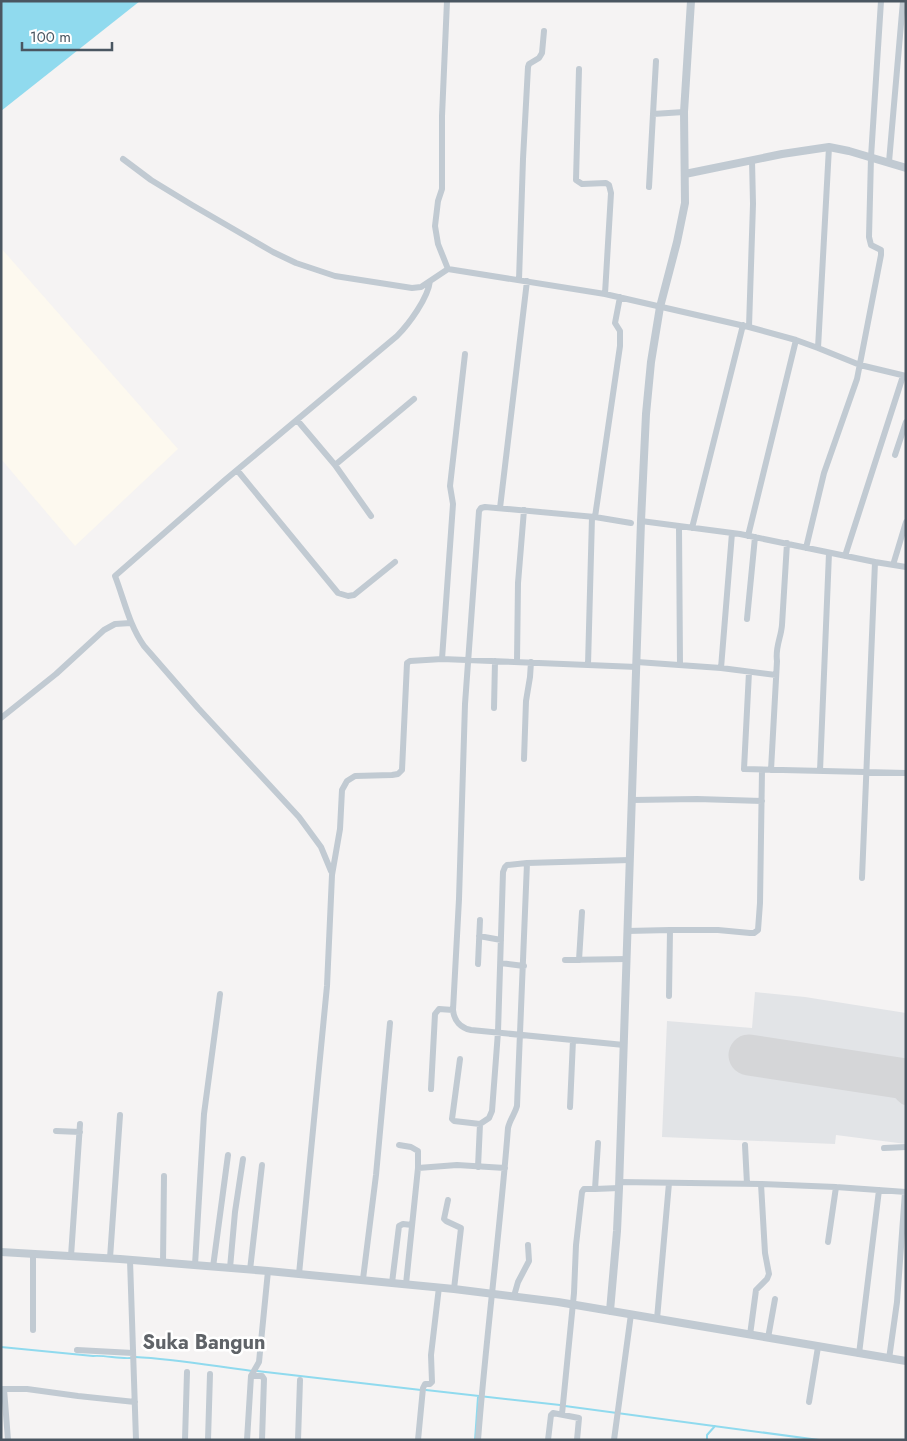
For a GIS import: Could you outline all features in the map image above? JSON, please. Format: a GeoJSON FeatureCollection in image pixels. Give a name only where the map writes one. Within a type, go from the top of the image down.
{"type":"FeatureCollection","features":[{"type":"Feature","properties":{"kind":"street"},"geometry":{"type":"LineString","coordinates":[[447,1],[442,116],[442,189],[438,201],[435,226],[438,244],[448,269]]}},
{"type":"Feature","properties":{"kind":"street"},"geometry":{"type":"LineString","coordinates":[[610,1311],[619,1186],[646,414],[651,362],[660,307],[683,215],[685,174],[684,112],[691,1]]}},
{"type":"Feature","properties":{"kind":"street"},"geometry":{"type":"LineString","coordinates":[[806,548],[824,473],[850,401],[860,365],[881,252],[879,248],[871,245],[869,241],[871,157],[881,1]]}},
{"type":"Feature","properties":{"kind":"street"},"geometry":{"type":"LineString","coordinates":[[889,162],[903,1]]}},
{"type":"Feature","properties":{"kind":"street"},"geometry":{"type":"LineString","coordinates":[[519,280],[528,67],[542,53],[544,31]]}},
{"type":"Feature","properties":{"kind":"street"},"geometry":{"type":"LineString","coordinates":[[649,187],[656,61]]}},
{"type":"Feature","properties":{"kind":"street"},"geometry":{"type":"LineString","coordinates":[[579,70],[576,180],[582,184],[606,183],[609,185],[611,193],[605,294]]}},
{"type":"Feature","properties":{"kind":"street"},"geometry":{"type":"LineString","coordinates":[[653,114],[684,112]]}},
{"type":"Feature","properties":{"kind":"street"},"geometry":{"type":"LineString","coordinates":[[685,174],[829,147],[906,168]]}},
{"type":"Feature","properties":{"kind":"street"},"geometry":{"type":"LineString","coordinates":[[818,348],[829,147]]}},
{"type":"Feature","properties":{"kind":"street"},"geometry":{"type":"LineString","coordinates":[[123,159],[151,180],[272,252],[296,263],[336,276],[402,288],[421,287],[448,269],[605,294],[746,326],[796,340],[860,365],[905,376],[845,556]]}},
{"type":"Feature","properties":{"kind":"street"},"geometry":{"type":"LineString","coordinates":[[692,528],[746,326],[753,204],[752,160]]}},
{"type":"Feature","properties":{"kind":"street"},"geometry":{"type":"LineString","coordinates":[[332,875],[329,861],[305,824],[198,708],[144,646],[131,623],[114,576],[402,331],[427,294],[430,281]]}},
{"type":"Feature","properties":{"kind":"street"},"geometry":{"type":"LineString","coordinates":[[500,508],[527,281]]}},
{"type":"Feature","properties":{"kind":"street"},"geometry":{"type":"LineString","coordinates":[[588,665],[594,517],[620,346],[621,334],[616,323],[620,297]]}},
{"type":"Feature","properties":{"kind":"street"},"geometry":{"type":"LineString","coordinates":[[747,619],[752,537],[796,340]]}},
{"type":"Feature","properties":{"kind":"street"},"geometry":{"type":"LineString","coordinates":[[442,659],[452,504],[450,486],[465,354]]}},
{"type":"Feature","properties":{"kind":"street"},"geometry":{"type":"LineString","coordinates":[[336,466],[414,399]]}},
{"type":"Feature","properties":{"kind":"street"},"geometry":{"type":"LineString","coordinates":[[297,420],[336,466],[371,516]]}},
{"type":"Feature","properties":{"kind":"street"},"geometry":{"type":"LineString","coordinates":[[895,454],[906,422]]}},
{"type":"Feature","properties":{"kind":"street"},"geometry":{"type":"LineString","coordinates":[[237,470],[338,594],[354,595],[395,562]]}},
{"type":"Feature","properties":{"kind":"street"},"geometry":{"type":"LineString","coordinates":[[624,1045],[465,1029],[456,1019],[453,1010],[459,899],[464,731],[479,511],[485,506],[732,533],[906,567]]}},
{"type":"Feature","properties":{"kind":"street"},"geometry":{"type":"LineString","coordinates":[[517,661],[518,583],[524,510]]}},
{"type":"Feature","properties":{"kind":"street"},"geometry":{"type":"LineString","coordinates":[[893,565],[906,522]]}},
{"type":"Feature","properties":{"kind":"street"},"geometry":{"type":"LineString","coordinates":[[679,527],[680,665]]}},
{"type":"Feature","properties":{"kind":"street"},"geometry":{"type":"LineString","coordinates":[[721,668],[732,533]]}},
{"type":"Feature","properties":{"kind":"street"},"geometry":{"type":"LineString","coordinates":[[771,770],[776,648],[781,636],[787,543]]}},
{"type":"Feature","properties":{"kind":"street"},"geometry":{"type":"LineString","coordinates":[[820,771],[829,553]]}},
{"type":"Feature","properties":{"kind":"street"},"geometry":{"type":"LineString","coordinates":[[862,878],[875,562]]}},
{"type":"Feature","properties":{"kind":"street"},"geometry":{"type":"LineString","coordinates":[[1,718],[56,674],[104,630],[115,624],[131,623]]}},
{"type":"Feature","properties":{"kind":"street"},"geometry":{"type":"LineString","coordinates":[[299,1274],[327,986],[332,875],[340,828],[341,800],[344,785],[355,776],[392,775],[401,772],[403,768],[407,663],[410,661],[442,659],[588,665],[680,665],[776,675]]}},
{"type":"Feature","properties":{"kind":"street"},"geometry":{"type":"LineString","coordinates":[[494,708],[495,661]]}},
{"type":"Feature","properties":{"kind":"street"},"geometry":{"type":"LineString","coordinates":[[524,759],[526,701],[531,662]]}},
{"type":"Feature","properties":{"kind":"street"},"geometry":{"type":"LineString","coordinates":[[749,672],[743,768],[762,774],[771,770],[906,773]]}},
{"type":"Feature","properties":{"kind":"street"},"geometry":{"type":"LineString","coordinates":[[627,931],[718,930],[754,933],[758,930],[762,774]]}},
{"type":"Feature","properties":{"kind":"street"},"geometry":{"type":"LineString","coordinates":[[632,800],[703,799],[762,801]]}},
{"type":"Feature","properties":{"kind":"street"},"geometry":{"type":"LineString","coordinates":[[460,1059],[452,1118],[454,1120],[480,1124],[489,1118],[492,1111],[498,1032],[503,870],[507,865],[630,860]]}},
{"type":"Feature","properties":{"kind":"street"},"geometry":{"type":"LineString","coordinates":[[478,1440],[509,1123],[517,1106],[527,863]]}},
{"type":"Feature","properties":{"kind":"street"},"geometry":{"type":"LineString","coordinates":[[579,960],[582,912]]}},
{"type":"Feature","properties":{"kind":"street"},"geometry":{"type":"LineString","coordinates":[[478,964],[480,920]]}},
{"type":"Feature","properties":{"kind":"street"},"geometry":{"type":"LineString","coordinates":[[668,996],[670,930]]}},
{"type":"Feature","properties":{"kind":"street"},"geometry":{"type":"LineString","coordinates":[[479,936],[501,940]]}},
{"type":"Feature","properties":{"kind":"street"},"geometry":{"type":"LineString","coordinates":[[565,960],[627,959]]}},
{"type":"Feature","properties":{"kind":"street"},"geometry":{"type":"LineString","coordinates":[[500,964],[524,966]]}},
{"type":"Feature","properties":{"kind":"street"},"geometry":{"type":"LineString","coordinates":[[195,1265],[204,1114],[220,994]]}},
{"type":"Feature","properties":{"kind":"street"},"geometry":{"type":"LineString","coordinates":[[431,1089],[435,1014],[439,1009],[453,1010]]}},
{"type":"Feature","properties":{"kind":"street"},"geometry":{"type":"LineString","coordinates":[[363,1280],[376,1175],[390,1022]]}},
{"type":"Feature","properties":{"kind":"street"},"geometry":{"type":"LineString","coordinates":[[570,1107],[573,1040]]}},
{"type":"Feature","properties":{"kind":"street"},"geometry":{"type":"LineString","coordinates":[[110,1258],[120,1115]]}},
{"type":"Feature","properties":{"kind":"street"},"geometry":{"type":"LineString","coordinates":[[71,1256],[80,1124]]}},
{"type":"Feature","properties":{"kind":"street"},"geometry":{"type":"LineString","coordinates":[[478,1167],[480,1124]]}},
{"type":"Feature","properties":{"kind":"street"},"geometry":{"type":"LineString","coordinates":[[56,1131],[80,1132]]}},
{"type":"Feature","properties":{"kind":"street"},"geometry":{"type":"LineString","coordinates":[[595,1188],[598,1143]]}},
{"type":"Feature","properties":{"kind":"street"},"geometry":{"type":"LineString","coordinates":[[399,1145],[411,1147],[418,1151],[418,1168],[406,1284]]}},
{"type":"Feature","properties":{"kind":"street"},"geometry":{"type":"LineString","coordinates":[[745,1145],[747,1184]]}},
{"type":"Feature","properties":{"kind":"street"},"geometry":{"type":"LineString","coordinates":[[884,1148],[906,1147]]}},
{"type":"Feature","properties":{"kind":"street"},"geometry":{"type":"LineString","coordinates":[[213,1267],[228,1155]]}},
{"type":"Feature","properties":{"kind":"street"},"geometry":{"type":"LineString","coordinates":[[230,1268],[235,1212],[243,1159]]}},
{"type":"Feature","properties":{"kind":"street"},"geometry":{"type":"LineString","coordinates":[[250,1270],[262,1165]]}},
{"type":"Feature","properties":{"kind":"street"},"geometry":{"type":"LineString","coordinates":[[418,1168],[457,1166],[505,1168]]}},
{"type":"Feature","properties":{"kind":"street"},"geometry":{"type":"LineString","coordinates":[[163,1262],[164,1176]]}},
{"type":"Feature","properties":{"kind":"street"},"geometry":{"type":"LineString","coordinates":[[657,1319],[670,1183]]}},
{"type":"Feature","properties":{"kind":"street"},"geometry":{"type":"LineString","coordinates":[[562,1409],[582,1192],[584,1189],[670,1183],[761,1184],[905,1192],[897,1302],[889,1359]]}},
{"type":"Feature","properties":{"kind":"street"},"geometry":{"type":"LineString","coordinates":[[750,1335],[754,1296],[758,1287],[768,1279],[769,1274],[765,1253],[761,1184]]}},
{"type":"Feature","properties":{"kind":"street"},"geometry":{"type":"LineString","coordinates":[[828,1242],[836,1187]]}},
{"type":"Feature","properties":{"kind":"street"},"geometry":{"type":"LineString","coordinates":[[859,1354],[879,1190]]}},
{"type":"Feature","properties":{"kind":"street"},"geometry":{"type":"LineString","coordinates":[[448,1200],[444,1218],[446,1221],[462,1228],[454,1289]]}},
{"type":"Feature","properties":{"kind":"street"},"geometry":{"type":"LineString","coordinates":[[392,1282],[399,1226],[403,1224],[412,1225]]}},
{"type":"Feature","properties":{"kind":"street"},"geometry":{"type":"LineString","coordinates":[[514,1296],[518,1282],[529,1261],[528,1245]]}},
{"type":"Feature","properties":{"kind":"street"},"geometry":{"type":"LineString","coordinates":[[1,1252],[110,1258],[268,1271],[392,1282],[514,1296],[573,1304],[906,1361]]}},
{"type":"Feature","properties":{"kind":"street"},"geometry":{"type":"LineString","coordinates":[[33,1254],[33,1330]]}},
{"type":"Feature","properties":{"kind":"street"},"geometry":{"type":"LineString","coordinates":[[130,1260],[136,1440]]}},
{"type":"Feature","properties":{"kind":"street"},"geometry":{"type":"LineString","coordinates":[[247,1440],[251,1375],[258,1365],[268,1271]]}},
{"type":"Feature","properties":{"kind":"street"},"geometry":{"type":"LineString","coordinates":[[418,1440],[423,1390],[425,1384],[432,1382],[432,1355],[439,1287]]}},
{"type":"Feature","properties":{"kind":"street"},"geometry":{"type":"LineString","coordinates":[[768,1338],[775,1299]]}},
{"type":"Feature","properties":{"kind":"street"},"geometry":{"type":"LineString","coordinates":[[614,1440],[631,1314]]}},
{"type":"Feature","properties":{"kind":"street"},"geometry":{"type":"LineString","coordinates":[[808,1402],[818,1347]]}},
{"type":"Feature","properties":{"kind":"street"},"geometry":{"type":"LineString","coordinates":[[77,1350],[133,1356]]}},
{"type":"Feature","properties":{"kind":"street"},"geometry":{"type":"LineString","coordinates":[[185,1440],[186,1372]]}},
{"type":"Feature","properties":{"kind":"street"},"geometry":{"type":"LineString","coordinates":[[208,1440],[210,1374]]}},
{"type":"Feature","properties":{"kind":"street"},"geometry":{"type":"LineString","coordinates":[[251,1375],[264,1378],[262,1440]]}},
{"type":"Feature","properties":{"kind":"street"},"geometry":{"type":"LineString","coordinates":[[298,1440],[300,1380]]}},
{"type":"Feature","properties":{"kind":"street"},"geometry":{"type":"LineString","coordinates":[[8,1440],[3,1389],[27,1389],[135,1402]]}},
{"type":"Feature","properties":{"kind":"street"},"geometry":{"type":"LineString","coordinates":[[548,1440],[550,1415],[562,1409]]}},
{"type":"Feature","properties":{"kind":"street"},"geometry":{"type":"LineString","coordinates":[[562,1409],[578,1418],[577,1440]]}},
{"type":"Feature","properties":{"kind":"shaded area"},"geometry":{"type":"Polygon","coordinates":[[[1,248],[178,449],[75,546],[1,459],[1,248]]]}},
{"type":"Feature","properties":{"kind":"shaded area"},"geometry":{"type":"Polygon","coordinates":[[[755,992],[805,997],[906,1013],[906,1144],[836,1135],[835,1144],[662,1137],[667,1021],[752,1028],[755,992]]]}},
{"type":"Feature","properties":{"kind":"water"},"geometry":{"type":"Polygon","coordinates":[[[1,1],[140,1],[1,111],[1,1]]]}},
{"type":"Feature","properties":{"kind":"waterway"},"geometry":{"type":"LineString","coordinates":[[1,1347],[131,1358]]}},
{"type":"Feature","properties":{"kind":"waterway"},"geometry":{"type":"LineString","coordinates":[[135,1357],[252,1371]]}},
{"type":"Feature","properties":{"kind":"waterway"},"geometry":{"type":"LineString","coordinates":[[257,1371],[421,1390]]}},
{"type":"Feature","properties":{"kind":"waterway"},"geometry":{"type":"LineString","coordinates":[[426,1390],[560,1405]]}},
{"type":"Feature","properties":{"kind":"waterway"},"geometry":{"type":"LineString","coordinates":[[475,1440],[478,1397]]}},
{"type":"Feature","properties":{"kind":"waterway"},"geometry":{"type":"LineString","coordinates":[[565,1406],[819,1440]]}},
{"type":"Feature","properties":{"kind":"waterway"},"geometry":{"type":"LineString","coordinates":[[707,1440],[707,1435],[715,1426]]}},
{"type":"Feature","properties":{"kind":"taxiway"},"geometry":{"type":"LineString","coordinates":[[904,1079],[901,1081],[900,1088],[906,1097]]}},
{"type":"Feature","properties":{"kind":"runway"},"geometry":{"type":"LineString","coordinates":[[749,1055],[906,1079]]}},
{"type":"Feature","properties":{"kind":"district","name":"Suka Bangun"},"geometry":{"type":"Point","coordinates":[204,1342]}}]}
